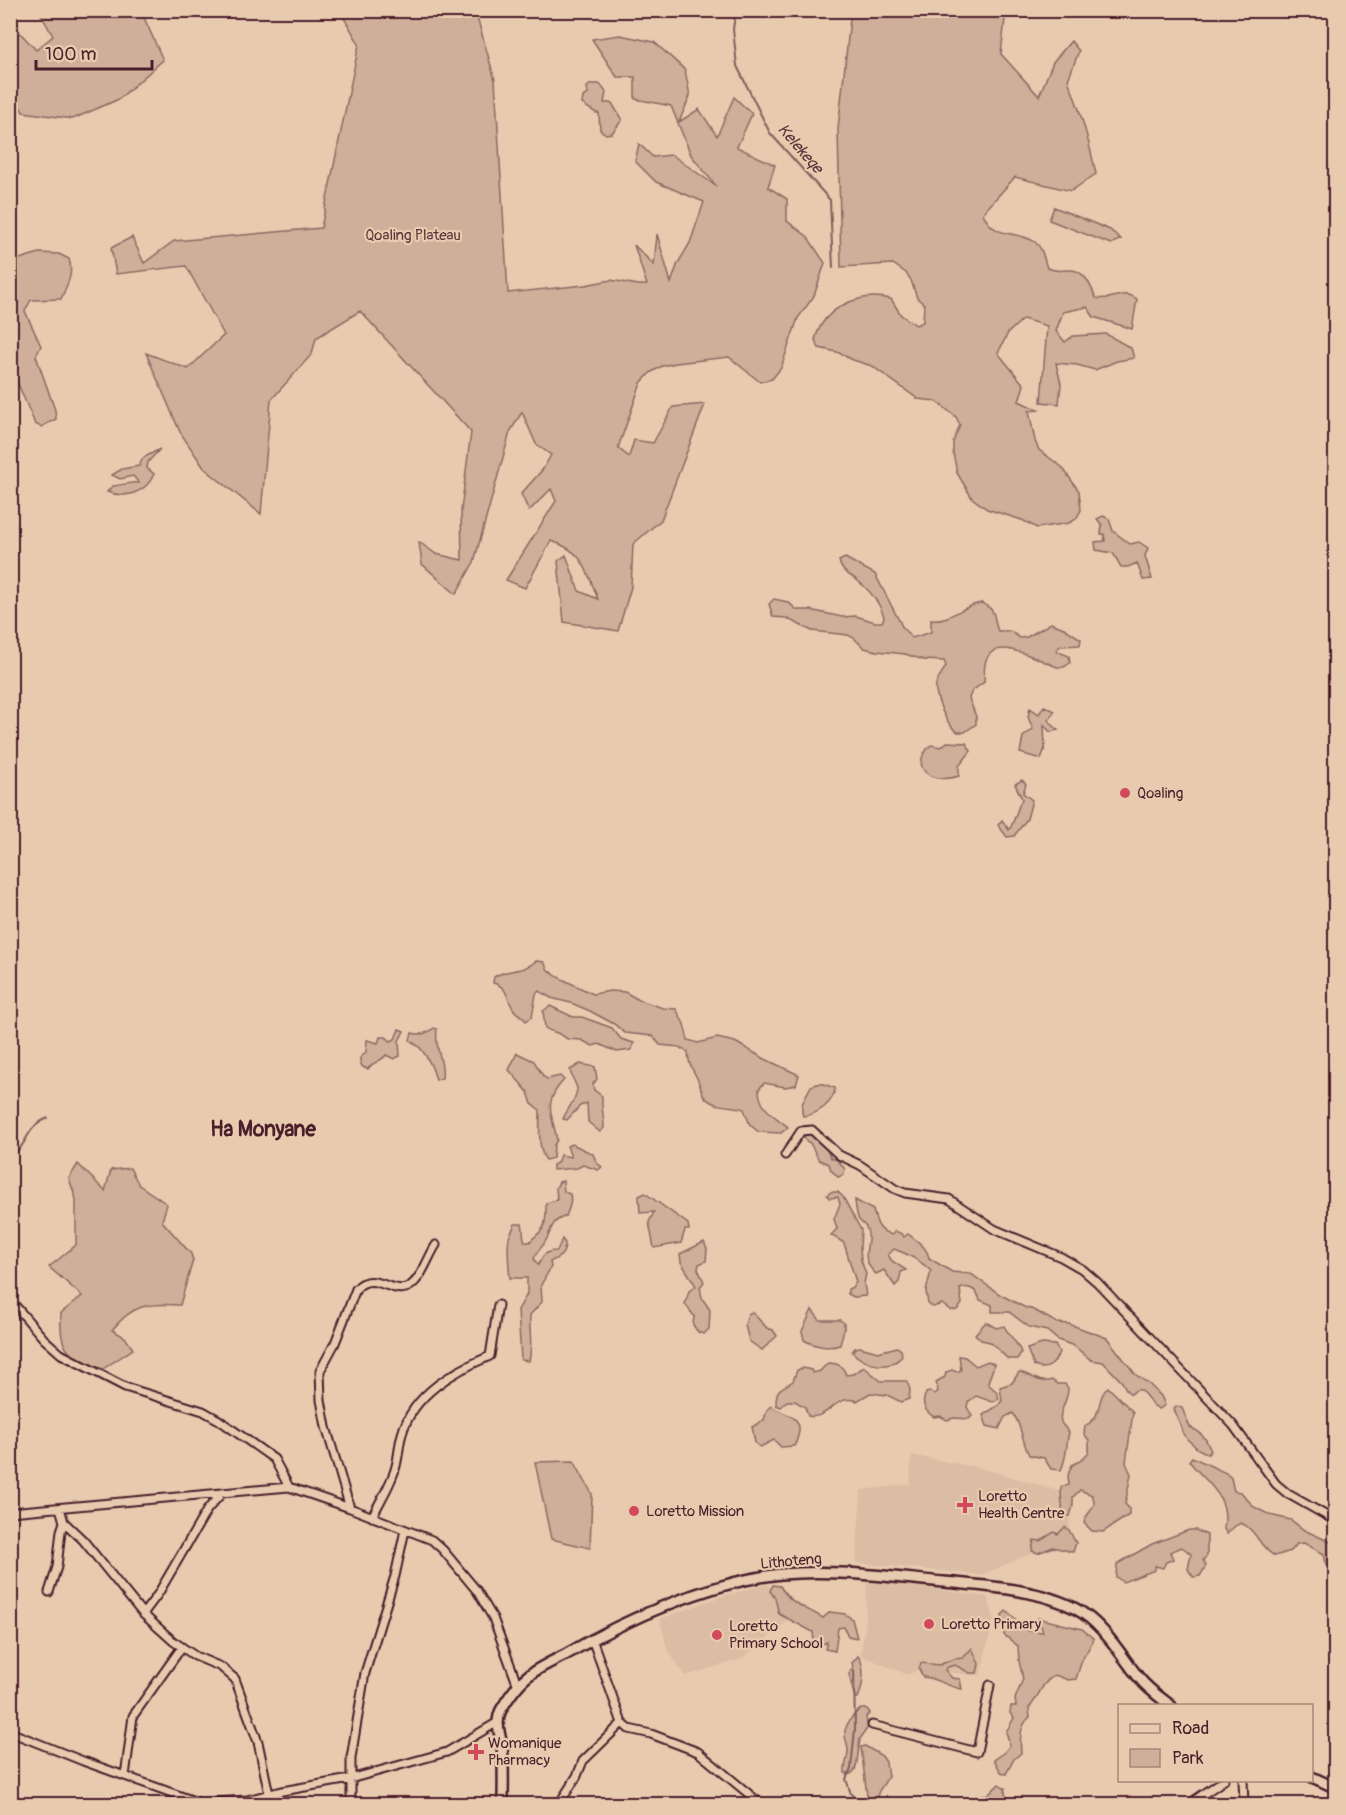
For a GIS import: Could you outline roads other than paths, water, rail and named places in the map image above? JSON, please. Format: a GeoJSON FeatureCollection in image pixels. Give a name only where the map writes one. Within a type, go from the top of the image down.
{"type":"FeatureCollection","features":[{"type":"Feature","properties":{"kind":"main road","name":"Lithoteng"},"geometry":{"type":"LineString","coordinates":[[498,1722],[500,1712],[518,1686],[529,1675],[592,1639],[688,1597],[780,1574],[821,1573],[897,1577],[1009,1589],[1041,1596],[1076,1608],[1090,1618],[1141,1680],[1168,1704]]}},
{"type":"Feature","properties":{"kind":"main road"},"geometry":{"type":"LineString","coordinates":[[498,1722],[502,1745],[503,1804]]}},
{"type":"Feature","properties":{"kind":"main road"},"geometry":{"type":"LineString","coordinates":[[1313,1778],[1335,1788]]}},
{"type":"Feature","properties":{"kind":"street"},"geometry":{"type":"LineString","coordinates":[[785,1155],[801,1131],[812,1130],[839,1155],[860,1165],[895,1189],[905,1193],[949,1199],[994,1229],[1047,1250],[1082,1269],[1221,1412],[1268,1470],[1276,1484],[1288,1494],[1335,1521]]}},
{"type":"Feature","properties":{"kind":"street"},"geometry":{"type":"LineString","coordinates":[[350,1508],[329,1440],[321,1400],[320,1371],[335,1343],[356,1289],[361,1283],[370,1281],[403,1288],[411,1286],[436,1245]]}},
{"type":"Feature","properties":{"kind":"street"},"geometry":{"type":"LineString","coordinates":[[11,1301],[44,1339],[70,1359],[125,1387],[203,1411],[219,1420],[274,1459],[289,1487]]}},
{"type":"Feature","properties":{"kind":"street"},"geometry":{"type":"LineString","coordinates":[[372,1517],[394,1473],[402,1432],[415,1405],[440,1383],[470,1364],[490,1356],[498,1305]]}},
{"type":"Feature","properties":{"kind":"street"},"geometry":{"type":"LineString","coordinates":[[10,1512],[289,1487],[432,1540],[477,1591],[493,1618],[518,1686]]}},
{"type":"Feature","properties":{"kind":"street"},"geometry":{"type":"LineString","coordinates":[[143,1614],[164,1584],[190,1536],[221,1494]]}},
{"type":"Feature","properties":{"kind":"street"},"geometry":{"type":"LineString","coordinates":[[60,1508],[64,1522],[83,1540],[143,1614],[182,1647],[195,1656],[221,1667],[235,1679],[258,1742],[269,1794]]}},
{"type":"Feature","properties":{"kind":"street"},"geometry":{"type":"LineString","coordinates":[[49,1592],[57,1567],[64,1522]]}},
{"type":"Feature","properties":{"kind":"street"},"geometry":{"type":"LineString","coordinates":[[351,1804],[351,1758],[364,1673],[395,1576],[405,1530]]}},
{"type":"Feature","properties":{"kind":"street"},"geometry":{"type":"LineString","coordinates":[[592,1639],[622,1724],[629,1729],[651,1734],[698,1752],[761,1804]]}},
{"type":"Feature","properties":{"kind":"street"},"geometry":{"type":"LineString","coordinates":[[125,1776],[133,1716],[182,1647]]}},
{"type":"Feature","properties":{"kind":"street"},"geometry":{"type":"LineString","coordinates":[[872,1725],[977,1752],[990,1685]]}},
{"type":"Feature","properties":{"kind":"street"},"geometry":{"type":"LineString","coordinates":[[10,1731],[197,1804],[246,1803],[269,1794],[350,1779],[447,1752],[498,1722]]}},
{"type":"Feature","properties":{"kind":"street"},"geometry":{"type":"LineString","coordinates":[[559,1804],[577,1776],[583,1761],[622,1724]]}},
{"type":"Feature","properties":{"kind":"street"},"geometry":{"type":"LineString","coordinates":[[1190,1804],[1221,1782]]}},
{"type":"Feature","properties":{"kind":"street"},"geometry":{"type":"LineString","coordinates":[[1243,1782],[1244,1804]]}},
{"type":"Feature","properties":{"kind":"waterway","name":"Kelekeqe"},"geometry":{"type":"LineString","coordinates":[[736,10],[733,29],[737,66],[770,133],[830,200],[833,268]]}},
{"type":"Feature","properties":{"kind":"waterway"},"geometry":{"type":"LineString","coordinates":[[10,1157],[21,1147],[30,1132],[48,1118]]}},
{"type":"Feature","properties":{"kind":"waterway"},"geometry":{"type":"LineString","coordinates":[[854,1671],[855,1729],[851,1769],[846,1779],[851,1794],[861,1804]]}},
{"type":"Feature","properties":{"kind":"place","name":"Qoaling"},"geometry":{"type":"Point","coordinates":[1125,793]}},
{"type":"Feature","properties":{"kind":"place","name":"Loretto Health Centre"},"geometry":{"type":"Point","coordinates":[965,1505]}},
{"type":"Feature","properties":{"kind":"place","name":"Loretto Mission"},"geometry":{"type":"Point","coordinates":[634,1511]}},
{"type":"Feature","properties":{"kind":"place","name":"Loretto Primary"},"geometry":{"type":"Point","coordinates":[929,1624]}},
{"type":"Feature","properties":{"kind":"place","name":"Loretto Primary School"},"geometry":{"type":"Point","coordinates":[717,1635]}},
{"type":"Feature","properties":{"kind":"place","name":"Womanique Pharmacy"},"geometry":{"type":"Point","coordinates":[476,1752]}},
{"type":"Feature","properties":{"kind":"district","name":"Ha Monyane"},"geometry":{"type":"Point","coordinates":[263,1129]}},
{"type":"Feature","properties":{"kind":"park label","name":"Qoaling Plateau"},"geometry":{"type":"Point","coordinates":[413,235]}}]}
